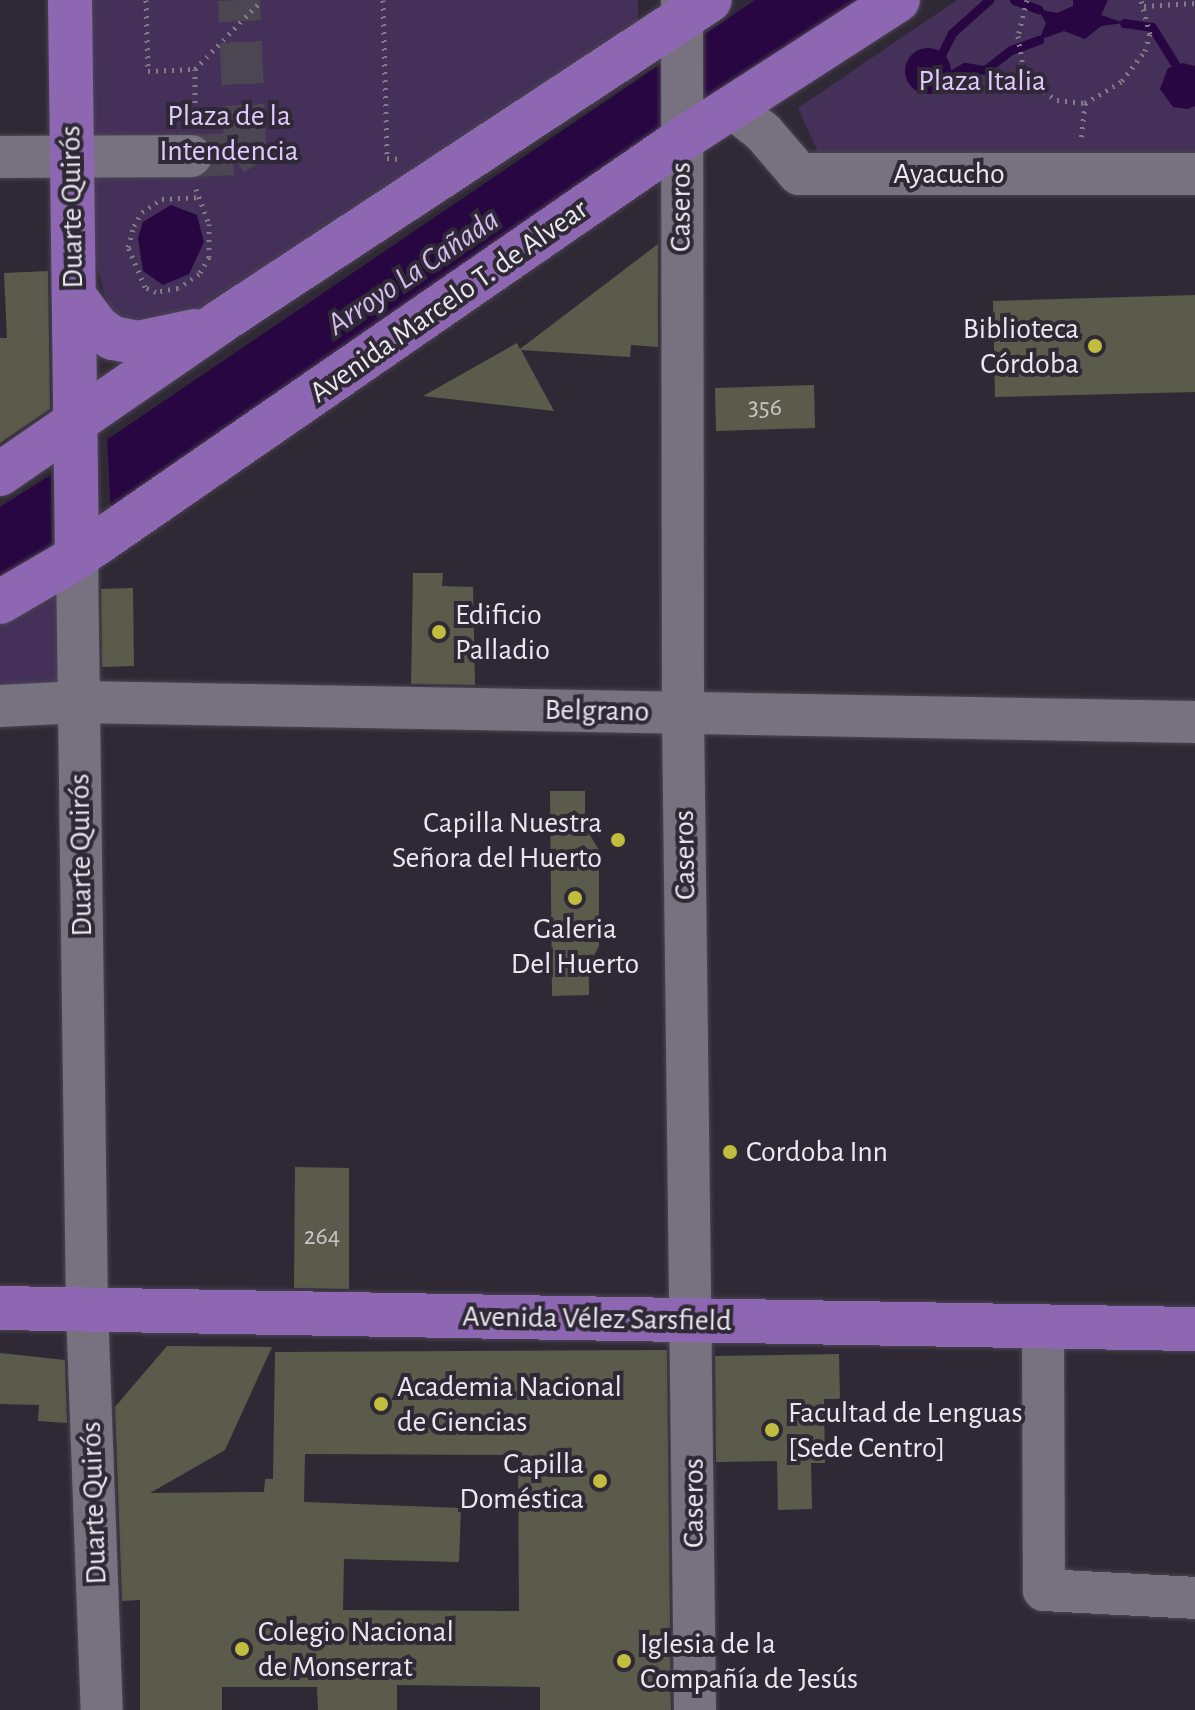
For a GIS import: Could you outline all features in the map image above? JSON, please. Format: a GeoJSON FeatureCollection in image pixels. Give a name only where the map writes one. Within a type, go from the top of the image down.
{"type":"FeatureCollection","features":[{"type":"Feature","properties":{"kind":"main road","name":"Duarte Quirós"},"geometry":{"type":"LineString","coordinates":[[70,0],[77,557]]}},
{"type":"Feature","properties":{"kind":"main road","name":"Avenida Marcelo T. de Alvear"},"geometry":{"type":"LineString","coordinates":[[0,602],[77,557],[681,140],[898,0]]}},
{"type":"Feature","properties":{"kind":"main road"},"geometry":{"type":"LineString","coordinates":[[0,474],[220,322],[691,6]]}},
{"type":"Feature","properties":{"kind":"main road"},"geometry":{"type":"LineString","coordinates":[[74,296],[97,327],[113,338],[138,343],[220,322]]}},
{"type":"Feature","properties":{"kind":"main road","name":"Avenida Vélez Sarsfield"},"geometry":{"type":"LineString","coordinates":[[0,1308],[1195,1329]]}},
{"type":"Feature","properties":{"kind":"street","name":"Caseros"},"geometry":{"type":"LineString","coordinates":[[691,6],[681,140],[683,713],[694,1322],[695,1710]]}},
{"type":"Feature","properties":{"kind":"street","name":"Ayacucho"},"geometry":{"type":"LineString","coordinates":[[731,107],[763,132],[799,174],[1195,174]]}},
{"type":"Feature","properties":{"kind":"street"},"geometry":{"type":"LineString","coordinates":[[0,157],[194,154]]}},
{"type":"Feature","properties":{"kind":"street","name":"Duarte Quirós"},"geometry":{"type":"LineString","coordinates":[[77,557],[87,1309],[102,1710]]}},
{"type":"Feature","properties":{"kind":"street","name":"Belgrano"},"geometry":{"type":"LineString","coordinates":[[0,706],[79,702],[1195,722]]}},
{"type":"Feature","properties":{"kind":"street"},"geometry":{"type":"LineString","coordinates":[[1043,1327],[1044,1590],[1195,1598]]}},
{"type":"Feature","properties":{"kind":"path"},"geometry":{"type":"LineString","coordinates":[[146,0],[148,71],[195,69],[262,0]]}},
{"type":"Feature","properties":{"kind":"path"},"geometry":{"type":"LineString","coordinates":[[383,0],[387,158]]}},
{"type":"Feature","properties":{"kind":"path"},"geometry":{"type":"LineString","coordinates":[[1027,0],[1018,36],[1018,54],[1037,87],[1057,100],[1085,103],[1135,68],[1150,34],[1143,3],[1195,3]]}},
{"type":"Feature","properties":{"kind":"path"},"geometry":{"type":"LineString","coordinates":[[195,69],[196,197],[209,224],[209,257],[199,274],[178,288],[156,292],[145,287],[128,247],[134,226],[142,212],[162,199],[196,197]]}},
{"type":"Feature","properties":{"kind":"path"},"geometry":{"type":"LineString","coordinates":[[1078,174],[1085,103]]}},
{"type":"Feature","properties":{"kind":"green space","name":"Plaza de la Intendencia"},"geometry":{"type":"Polygon","coordinates":[[[91,0],[638,0],[638,31],[197,312],[124,324],[107,303],[95,260],[91,0]]]}},
{"type":"Feature","properties":{"kind":"green space","name":"Plaza Italia"},"geometry":{"type":"Polygon","coordinates":[[[957,0],[1195,0],[1195,160],[824,166],[798,108],[957,0]]]}},
{"type":"Feature","properties":{"kind":"green space"},"geometry":{"type":"Polygon","coordinates":[[[77,557],[79,702],[0,706],[0,602],[77,557]]]}},
{"type":"Feature","properties":{"kind":"water","name":"Arroyo La Cañada"},"geometry":{"type":"Polygon","coordinates":[[[755,0],[866,0],[0,585],[0,507],[102,443],[755,0]]]}},
{"type":"Feature","properties":{"kind":"water"},"geometry":{"type":"Polygon","coordinates":[[[1073,0],[1108,0],[1101,15],[1124,23],[1101,26],[1085,39],[1064,31],[1039,40],[1046,23],[1038,9],[1057,13],[1073,6],[1073,0]]]}},
{"type":"Feature","properties":{"kind":"water"},"geometry":{"type":"Polygon","coordinates":[[[928,48],[944,55],[951,71],[944,87],[928,94],[912,87],[905,71],[912,55],[928,48]]]}},
{"type":"Feature","properties":{"kind":"water"},"geometry":{"type":"Polygon","coordinates":[[[1183,63],[1195,66],[1195,106],[1187,109],[1173,107],[1160,89],[1168,68],[1183,63]]]}},
{"type":"Feature","properties":{"kind":"water"},"geometry":{"type":"Polygon","coordinates":[[[171,205],[197,215],[204,242],[189,274],[163,285],[143,271],[138,238],[143,222],[171,205]]]}},
{"type":"Feature","properties":{"kind":"pier"},"geometry":{"type":"Polygon","coordinates":[[[107,435],[111,516],[52,556],[51,470],[107,435]]]}},
{"type":"Feature","properties":{"kind":"building"},"geometry":{"type":"Polygon","coordinates":[[[658,244],[658,347],[631,345],[630,357],[521,350],[554,411],[423,396],[517,343],[520,349],[658,244]]]}},
{"type":"Feature","properties":{"kind":"building"},"geometry":{"type":"Polygon","coordinates":[[[48,271],[50,409],[0,443],[0,338],[7,338],[4,273],[48,271]]]}},
{"type":"Feature","properties":{"kind":"building","name":"Biblioteca Córdoba"},"geometry":{"type":"Polygon","coordinates":[[[1195,295],[1195,392],[995,397],[993,301],[1195,295]]]}},
{"type":"Feature","properties":{"kind":"building"},"geometry":{"type":"Polygon","coordinates":[[[814,385],[815,428],[716,431],[715,388],[814,385]]]}},
{"type":"Feature","properties":{"kind":"building","name":"Edificio Palladio"},"geometry":{"type":"Polygon","coordinates":[[[413,573],[443,573],[442,586],[473,587],[475,685],[411,684],[413,573]]]}},
{"type":"Feature","properties":{"kind":"building"},"geometry":{"type":"Polygon","coordinates":[[[133,588],[134,666],[102,667],[101,589],[133,588]]]}},
{"type":"Feature","properties":{"kind":"building","name":"Galeria Del Huerto"},"geometry":{"type":"Polygon","coordinates":[[[550,791],[585,791],[585,827],[599,850],[599,946],[589,965],[589,995],[552,996],[550,791]]]}},
{"type":"Feature","properties":{"kind":"building"},"geometry":{"type":"Polygon","coordinates":[[[295,1167],[349,1168],[349,1289],[294,1288],[295,1167]]]}},
{"type":"Feature","properties":{"kind":"building"},"geometry":{"type":"Polygon","coordinates":[[[167,1346],[272,1347],[225,1450],[150,1493],[264,1492],[265,1479],[273,1479],[275,1352],[667,1350],[671,1710],[540,1710],[540,1687],[397,1685],[397,1710],[318,1710],[317,1687],[222,1687],[222,1710],[140,1710],[140,1600],[122,1601],[115,1407],[167,1346]],[[305,1454],[304,1502],[461,1508],[459,1562],[344,1559],[343,1610],[519,1611],[518,1455],[305,1454]]]}},
{"type":"Feature","properties":{"kind":"building"},"geometry":{"type":"Polygon","coordinates":[[[0,1353],[65,1360],[67,1423],[38,1421],[39,1405],[0,1404],[0,1353]]]}},
{"type":"Feature","properties":{"kind":"building","name":"Facultad de Lenguas [Sede Centro]"},"geometry":{"type":"Polygon","coordinates":[[[839,1354],[840,1399],[824,1399],[825,1463],[811,1463],[812,1509],[778,1510],[777,1461],[716,1462],[715,1356],[839,1354]]]}},
{"type":"Feature","properties":{"kind":"waterway"},"geometry":{"type":"LineString","coordinates":[[942,53],[952,33],[989,0]]}},
{"type":"Feature","properties":{"kind":"waterway"},"geometry":{"type":"LineString","coordinates":[[1014,0],[1038,9]]}},
{"type":"Feature","properties":{"kind":"waterway"},"geometry":{"type":"LineString","coordinates":[[1124,23],[1152,27],[1175,64]]}},
{"type":"Feature","properties":{"kind":"waterway"},"geometry":{"type":"LineString","coordinates":[[951,75],[965,67],[985,70],[1011,50],[1039,40]]}},
{"type":"Feature","properties":{"kind":"tunnel"},"geometry":{"type":"LineString","coordinates":[[191,156],[233,154],[245,147],[239,0]]}},
{"type":"Feature","properties":{"kind":"place","name":"Biblioteca Córdoba"},"geometry":{"type":"Point","coordinates":[1095,346]}},
{"type":"Feature","properties":{"kind":"place","name":"Edificio Palladio"},"geometry":{"type":"Point","coordinates":[439,632]}},
{"type":"Feature","properties":{"kind":"place","name":"Capilla Nuestra Señora del Huerto"},"geometry":{"type":"Point","coordinates":[618,840]}},
{"type":"Feature","properties":{"kind":"place","name":"Galeria Del Huerto"},"geometry":{"type":"Point","coordinates":[575,898]}},
{"type":"Feature","properties":{"kind":"place","name":"Cordoba Inn"},"geometry":{"type":"Point","coordinates":[730,1152]}},
{"type":"Feature","properties":{"kind":"place","name":"Academia Nacional de Ciencias"},"geometry":{"type":"Point","coordinates":[381,1404]}},
{"type":"Feature","properties":{"kind":"place","name":"Facultad de Lenguas [Sede Centro]"},"geometry":{"type":"Point","coordinates":[772,1430]}},
{"type":"Feature","properties":{"kind":"place","name":"Capilla Doméstica"},"geometry":{"type":"Point","coordinates":[600,1481]}},
{"type":"Feature","properties":{"kind":"place","name":"Colegio Nacional de Monserrat"},"geometry":{"type":"Point","coordinates":[242,1649]}},
{"type":"Feature","properties":{"kind":"place","name":"Iglesia de la Compañía de Jesús"},"geometry":{"type":"Point","coordinates":[624,1661]}}]}
